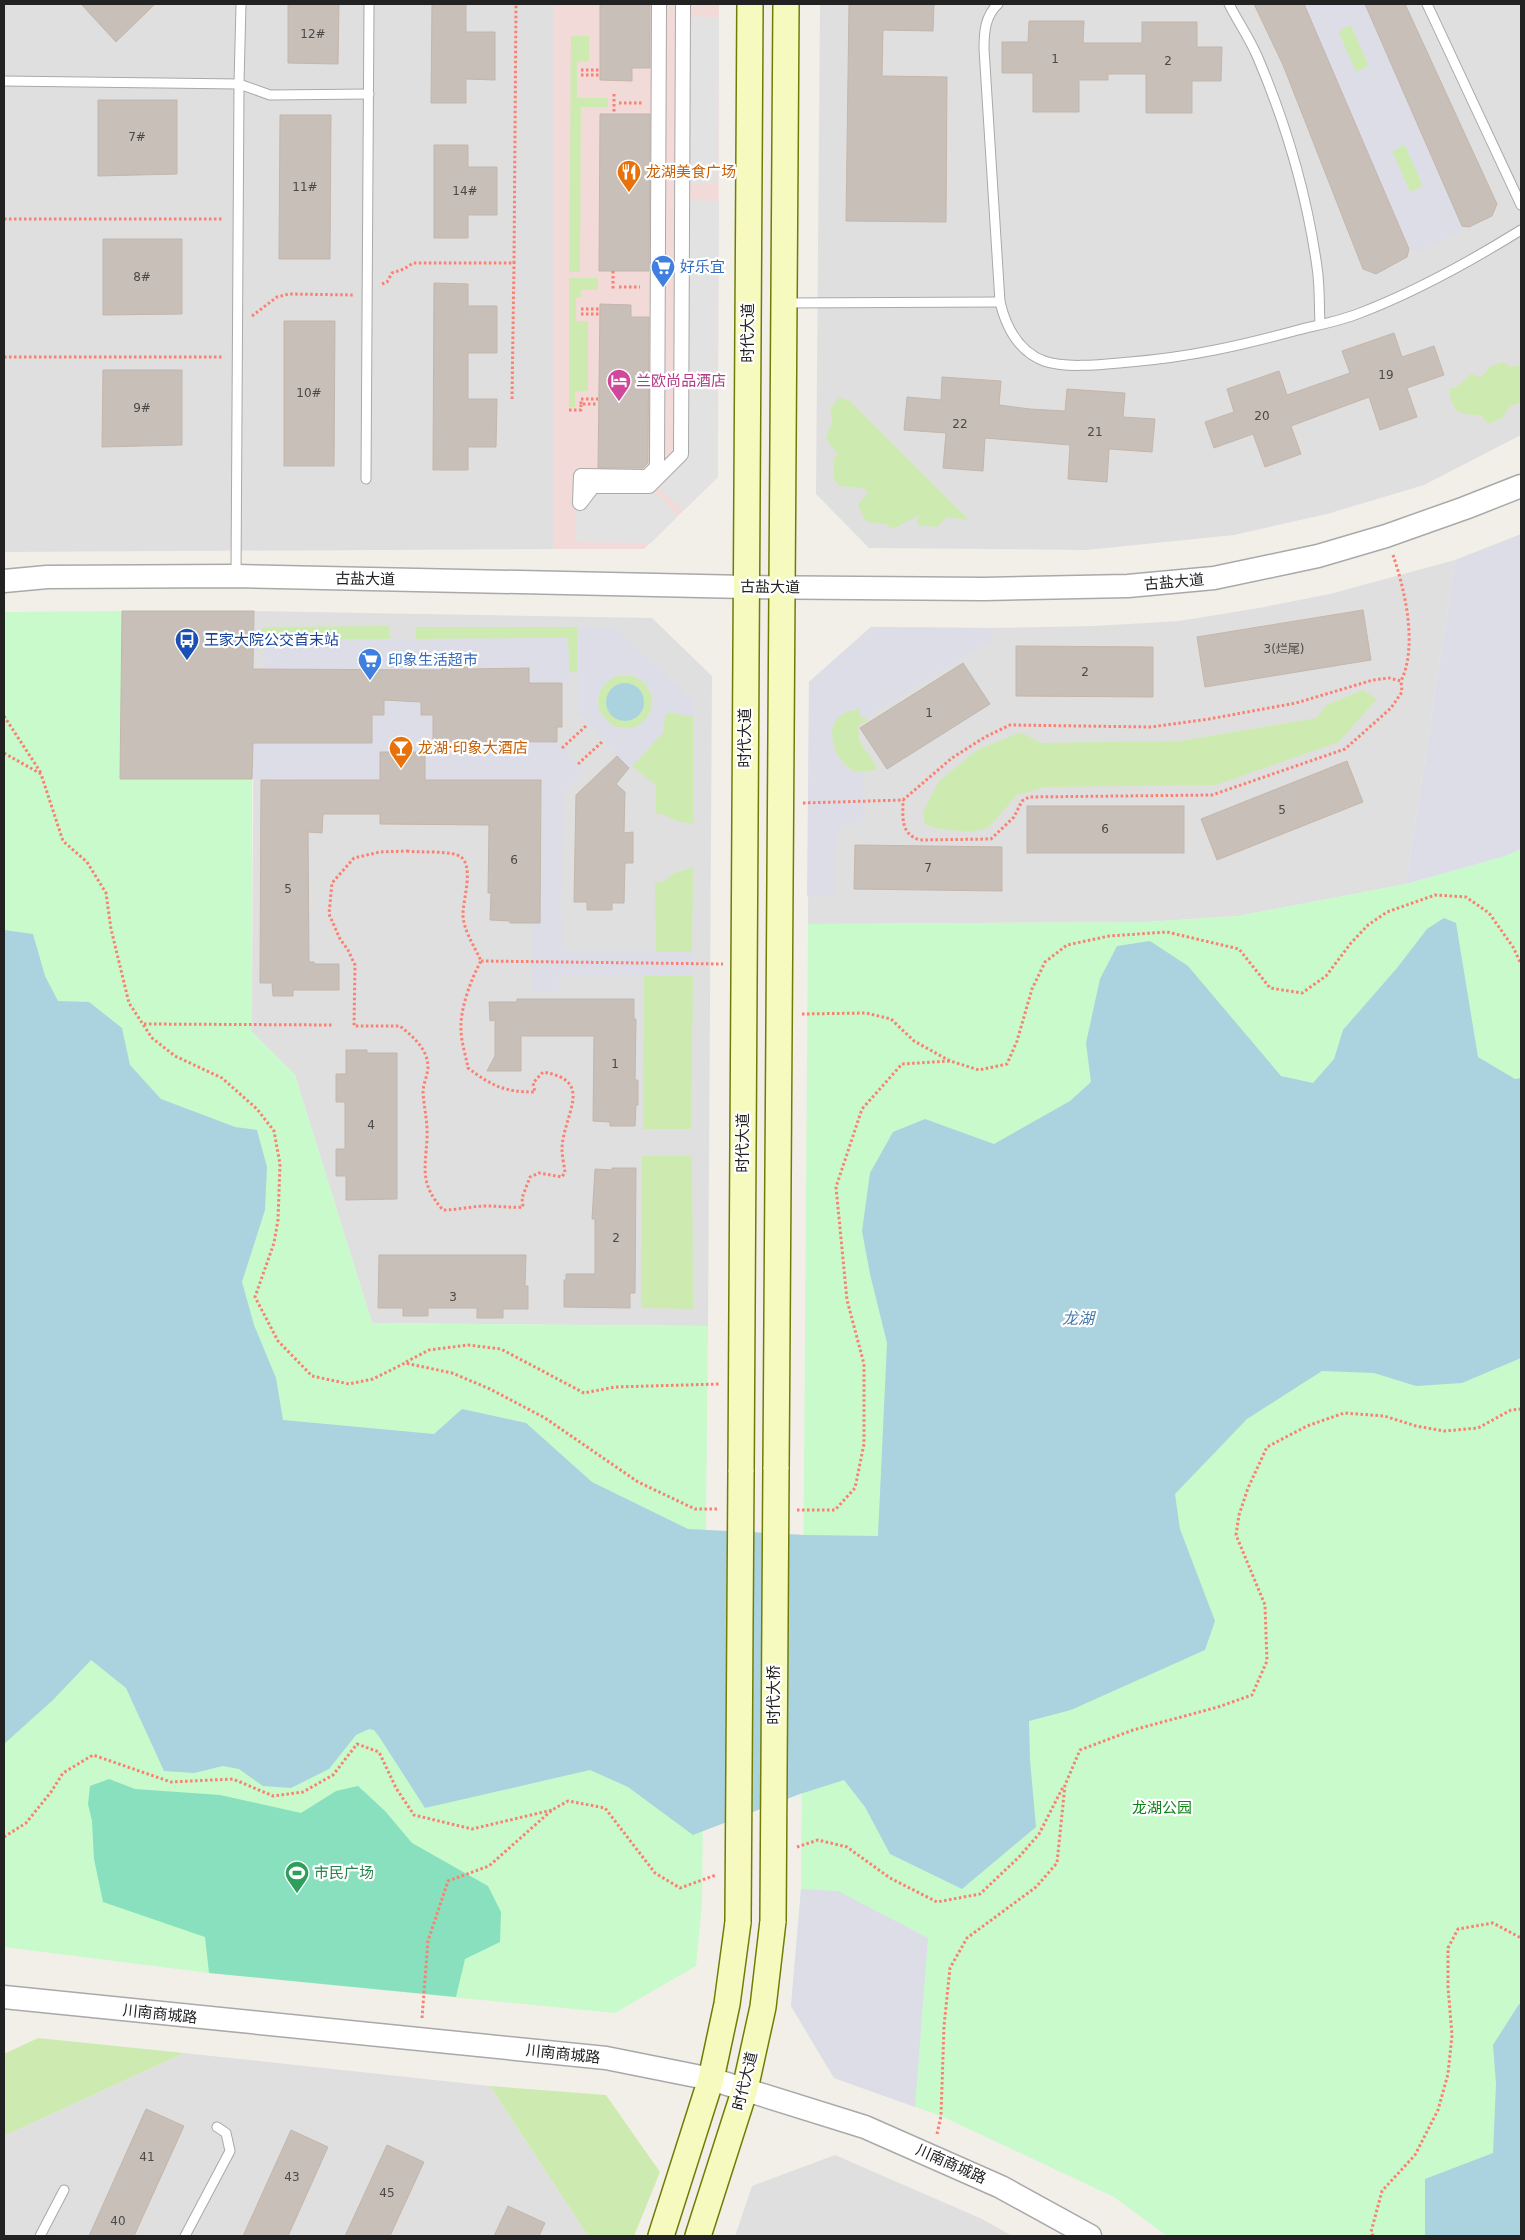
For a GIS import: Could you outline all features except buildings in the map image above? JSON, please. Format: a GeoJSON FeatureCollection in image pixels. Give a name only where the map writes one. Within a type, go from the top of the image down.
{"type":"FeatureCollection","features":[{"type":"Feature","properties":{"kind":"main road","name":"时代大道"},"geometry":{"type":"LineString","coordinates":[[711,2079],[727,2004],[738,1922],[750,4]]}},
{"type":"Feature","properties":{"kind":"main road"},"geometry":{"type":"LineString","coordinates":[[779,1014],[786,4]]}},
{"type":"Feature","properties":{"kind":"main road","name":"时代大桥"},"geometry":{"type":"LineString","coordinates":[[773,1921],[779,1014]]}},
{"type":"Feature","properties":{"kind":"main road","name":"时代大道"},"geometry":{"type":"LineString","coordinates":[[698,2236],[745,2089],[763,2007],[773,1921]]}},
{"type":"Feature","properties":{"kind":"main road"},"geometry":{"type":"LineString","coordinates":[[661,2236],[711,2079]]}},
{"type":"Feature","properties":{"kind":"street"},"geometry":{"type":"LineString","coordinates":[[659,4],[657,467],[647,477],[581,476],[580,503],[593,486],[649,486],[681,454],[682,4]]}},
{"type":"Feature","properties":{"kind":"street","name":"古盐大道"},"geometry":{"type":"LineString","coordinates":[[4,581],[47,577],[236,576],[746,587],[984,589],[1146,585],[1214,578],[1318,556],[1386,536],[1521,486]]}},
{"type":"Feature","properties":{"kind":"street","name":"川南商城路"},"geometry":{"type":"LineString","coordinates":[[4,1997],[420,2041],[606,2058],[711,2079],[865,2127],[1001,2187],[1090,2236]]}},
{"type":"Feature","properties":{"kind":"lane"},"geometry":{"type":"LineString","coordinates":[[236,576],[241,4]]}},
{"type":"Feature","properties":{"kind":"lane"},"geometry":{"type":"LineString","coordinates":[[366,479],[369,4]]}},
{"type":"Feature","properties":{"kind":"lane"},"geometry":{"type":"LineString","coordinates":[[998,4],[992,9],[985,27],[984,49],[1000,302],[1005,321],[1012,334],[1022,345],[1044,361],[1067,364],[1111,364],[1194,355],[1320,324],[1359,313],[1429,281],[1521,230]]}},
{"type":"Feature","properties":{"kind":"lane"},"geometry":{"type":"LineString","coordinates":[[1229,4],[1257,56],[1279,114],[1296,171],[1318,269],[1320,324]]}},
{"type":"Feature","properties":{"kind":"lane"},"geometry":{"type":"LineString","coordinates":[[1427,4],[1521,205]]}},
{"type":"Feature","properties":{"kind":"lane"},"geometry":{"type":"LineString","coordinates":[[4,81],[239,84],[270,95],[368,94]]}},
{"type":"Feature","properties":{"kind":"lane"},"geometry":{"type":"LineString","coordinates":[[784,303],[1000,302]]}},
{"type":"Feature","properties":{"kind":"lane"},"geometry":{"type":"LineString","coordinates":[[185,2236],[230,2152],[226,2133],[217,2127]]}},
{"type":"Feature","properties":{"kind":"lane"},"geometry":{"type":"LineString","coordinates":[[40,2236],[64,2190]]}},
{"type":"Feature","properties":{"kind":"path"},"geometry":{"type":"LineString","coordinates":[[512,399],[516,4]]}},
{"type":"Feature","properties":{"kind":"path"},"geometry":{"type":"LineString","coordinates":[[582,70],[600,70]]}},
{"type":"Feature","properties":{"kind":"path"},"geometry":{"type":"LineString","coordinates":[[582,75],[600,75]]}},
{"type":"Feature","properties":{"kind":"path"},"geometry":{"type":"LineString","coordinates":[[614,94],[614,114]]}},
{"type":"Feature","properties":{"kind":"path"},"geometry":{"type":"LineString","coordinates":[[4,219],[238,219]]}},
{"type":"Feature","properties":{"kind":"path"},"geometry":{"type":"LineString","coordinates":[[238,321],[258,313],[277,297],[289,294],[362,295],[387,282],[392,272],[404,269],[413,263],[514,263]]}},
{"type":"Feature","properties":{"kind":"path"},"geometry":{"type":"LineString","coordinates":[[613,271],[613,291]]}},
{"type":"Feature","properties":{"kind":"path"},"geometry":{"type":"LineString","coordinates":[[581,309],[600,309]]}},
{"type":"Feature","properties":{"kind":"path"},"geometry":{"type":"LineString","coordinates":[[581,314],[600,314]]}},
{"type":"Feature","properties":{"kind":"path"},"geometry":{"type":"LineString","coordinates":[[4,357],[237,356]]}},
{"type":"Feature","properties":{"kind":"path"},"geometry":{"type":"LineString","coordinates":[[569,410],[581,410],[581,399],[598,399]]}},
{"type":"Feature","properties":{"kind":"path"},"geometry":{"type":"LineString","coordinates":[[581,404],[598,404]]}},
{"type":"Feature","properties":{"kind":"path"},"geometry":{"type":"LineString","coordinates":[[903,800],[903,827],[910,838],[920,840],[991,840],[1014,817],[1022,802],[1029,797],[1212,796],[1345,748],[1391,708],[1402,692],[1401,681],[1407,669],[1410,651],[1403,584],[1386,536]]}},
{"type":"Feature","properties":{"kind":"path"},"geometry":{"type":"LineString","coordinates":[[780,803],[903,800],[952,758],[985,737],[1010,725],[1151,727],[1209,719],[1296,703],[1373,680],[1389,678],[1401,681]]}},
{"type":"Feature","properties":{"kind":"path"},"geometry":{"type":"LineString","coordinates":[[4,716],[41,774],[63,841],[87,862],[106,893],[111,929],[130,1003],[152,1038],[175,1056],[222,1078],[257,1110],[274,1131],[280,1164],[278,1220],[274,1243],[255,1297],[278,1341],[312,1376],[349,1384],[373,1378],[429,1350],[468,1345],[501,1349],[584,1394],[616,1387],[741,1384]]}},
{"type":"Feature","properties":{"kind":"path"},"geometry":{"type":"LineString","coordinates":[[562,748],[586,725]]}},
{"type":"Feature","properties":{"kind":"path"},"geometry":{"type":"LineString","coordinates":[[578,764],[602,742]]}},
{"type":"Feature","properties":{"kind":"path"},"geometry":{"type":"LineString","coordinates":[[4,753],[41,774]]}},
{"type":"Feature","properties":{"kind":"path"},"geometry":{"type":"LineString","coordinates":[[380,852],[443,853],[462,858],[467,872],[463,914],[465,925],[481,962],[474,974],[467,994],[461,1029],[468,1068],[500,1089],[515,1092],[535,1092],[533,1083],[543,1072],[564,1077],[571,1085],[573,1098],[562,1149],[565,1172],[562,1177],[539,1173],[530,1177],[522,1198],[522,1207],[487,1206],[443,1210],[434,1199],[424,1172],[427,1138],[423,1090],[428,1066],[423,1049],[400,1026],[354,1026],[356,965],[340,939],[330,914],[332,883],[354,858],[380,852]]}},
{"type":"Feature","properties":{"kind":"path"},"geometry":{"type":"LineString","coordinates":[[779,1014],[866,1013],[891,1020],[914,1041],[950,1061],[978,1070],[1007,1064],[1017,1041],[1032,989],[1045,962],[1067,945],[1109,936],[1167,932],[1239,949],[1270,988],[1302,993],[1326,976],[1351,943],[1368,925],[1387,912],[1435,895],[1466,896],[1490,913],[1513,947],[1521,964]]}},
{"type":"Feature","properties":{"kind":"path"},"geometry":{"type":"LineString","coordinates":[[481,962],[744,965]]}},
{"type":"Feature","properties":{"kind":"path"},"geometry":{"type":"LineString","coordinates":[[143,1024],[333,1025]]}},
{"type":"Feature","properties":{"kind":"path"},"geometry":{"type":"LineString","coordinates":[[835,1510],[855,1488],[864,1444],[864,1364],[846,1300],[836,1187],[862,1110],[902,1064],[950,1061]]}},
{"type":"Feature","properties":{"kind":"path"},"geometry":{"type":"LineString","coordinates":[[405,1363],[452,1373],[490,1389],[545,1418],[638,1482],[695,1509]]}},
{"type":"Feature","properties":{"kind":"path"},"geometry":{"type":"LineString","coordinates":[[790,1849],[818,1840],[847,1847],[890,1878],[937,1902],[980,1894],[1019,1857],[1039,1834],[1080,1750],[1133,1730],[1218,1707],[1252,1695],[1268,1661],[1265,1605],[1236,1535],[1239,1515],[1248,1488],[1268,1447],[1307,1426],[1344,1413],[1384,1416],[1444,1432],[1478,1428],[1511,1410],[1521,1409]]}},
{"type":"Feature","properties":{"kind":"path"},"geometry":{"type":"LineString","coordinates":[[4,1837],[26,1824],[63,1773],[93,1755],[171,1782],[233,1779],[273,1796],[303,1792],[333,1775],[357,1744],[379,1752],[396,1788],[414,1815],[472,1828],[552,1810]]}},
{"type":"Feature","properties":{"kind":"path"},"geometry":{"type":"LineString","coordinates":[[932,2156],[941,2116],[944,2026],[950,1968],[967,1938],[1036,1886],[1057,1863],[1065,1784]]}},
{"type":"Feature","properties":{"kind":"path"},"geometry":{"type":"LineString","coordinates":[[420,2041],[428,1941],[448,1881],[488,1866],[552,1810],[568,1801],[605,1808],[654,1873],[680,1888],[717,1875]]}},
{"type":"Feature","properties":{"kind":"path"},"geometry":{"type":"LineString","coordinates":[[1373,2236],[1371,2232],[1382,2191],[1415,2155],[1438,2110],[1448,2074],[1452,2035],[1448,1987],[1448,1948],[1458,1929],[1493,1923],[1521,1938]]}},
{"type":"Feature","properties":{"kind":"shaded area"},"geometry":{"type":"Polygon","coordinates":[[[4,4],[553,4],[553,549],[4,552],[4,4]]]}},
{"type":"Feature","properties":{"kind":"shaded area"},"geometry":{"type":"Polygon","coordinates":[[[553,4],[719,4],[718,477],[644,549],[553,549],[553,4]]]}},
{"type":"Feature","properties":{"kind":"shaded area"},"geometry":{"type":"Polygon","coordinates":[[[820,4],[1521,4],[1521,435],[1424,485],[1327,514],[1234,535],[1086,550],[869,548],[816,494],[820,4]]]}},
{"type":"Feature","properties":{"kind":"shaded area"},"geometry":{"type":"Polygon","coordinates":[[[1304,4],[1365,4],[1462,226],[1460,232],[1417,252],[1409,249],[1304,4]],[[1351,25],[1338,31],[1356,72],[1369,66],[1351,25]],[[1405,145],[1392,151],[1410,192],[1423,186],[1405,145]]]}},
{"type":"Feature","properties":{"kind":"shaded area"},"geometry":{"type":"Polygon","coordinates":[[[682,16],[719,17],[718,184],[682,184],[682,16]]]}},
{"type":"Feature","properties":{"kind":"shaded area"},"geometry":{"type":"Polygon","coordinates":[[[682,200],[719,201],[718,376],[682,376],[682,200]]]}},
{"type":"Feature","properties":{"kind":"shaded area"},"geometry":{"type":"Polygon","coordinates":[[[681,389],[718,389],[718,477],[683,511],[653,482],[681,454],[681,389]]]}},
{"type":"Feature","properties":{"kind":"shaded area"},"geometry":{"type":"Polygon","coordinates":[[[593,486],[649,486],[678,516],[651,543],[575,542],[576,510],[593,486]]]}},
{"type":"Feature","properties":{"kind":"shaded area"},"geometry":{"type":"Polygon","coordinates":[[[1521,534],[1521,849],[1505,856],[1406,884],[1455,560],[1521,534]]]}},
{"type":"Feature","properties":{"kind":"shaded area"},"geometry":{"type":"Polygon","coordinates":[[[1455,560],[1406,884],[1238,916],[1146,922],[808,924],[809,682],[871,627],[988,628],[1095,626],[1179,621],[1330,594],[1455,560]]]}},
{"type":"Feature","properties":{"kind":"shaded area"},"geometry":{"type":"Polygon","coordinates":[[[254,611],[652,618],[712,676],[708,1326],[372,1323],[295,1075],[252,1032],[254,611]]]}},
{"type":"Feature","properties":{"kind":"shaded area"},"geometry":{"type":"Polygon","coordinates":[[[577,627],[615,627],[693,700],[693,717],[670,712],[665,715],[663,733],[629,769],[577,711],[577,627]],[[620,674],[604,684],[597,702],[600,712],[612,726],[631,729],[647,719],[653,701],[651,691],[639,677],[620,674]]]}},
{"type":"Feature","properties":{"kind":"shaded area"},"geometry":{"type":"Polygon","coordinates":[[[871,627],[988,628],[994,639],[865,718],[861,718],[859,709],[844,712],[836,720],[832,728],[833,747],[836,755],[847,768],[855,772],[864,773],[864,823],[847,825],[838,833],[834,847],[834,896],[807,896],[809,682],[871,627]]]}},
{"type":"Feature","properties":{"kind":"shaded area"},"geometry":{"type":"Polygon","coordinates":[[[568,638],[569,683],[529,683],[529,668],[470,669],[470,664],[442,664],[442,670],[425,670],[393,682],[393,668],[285,669],[265,678],[264,640],[568,638]]]}},
{"type":"Feature","properties":{"kind":"shaded area"},"geometry":{"type":"Polygon","coordinates":[[[384,700],[421,702],[433,715],[433,741],[557,742],[584,771],[563,794],[562,935],[564,947],[573,951],[693,952],[692,976],[559,975],[559,992],[532,992],[532,923],[540,923],[541,780],[425,780],[425,763],[413,752],[393,752],[380,763],[380,780],[252,779],[253,710],[273,743],[372,743],[372,715],[384,715],[384,700]]]}},
{"type":"Feature","properties":{"kind":"shaded area"},"geometry":{"type":"Polygon","coordinates":[[[801,1889],[838,1891],[928,1938],[915,2107],[834,2078],[791,2006],[801,1889]]]}},
{"type":"Feature","properties":{"kind":"shaded area"},"geometry":{"type":"Polygon","coordinates":[[[184,2053],[490,2086],[588,2236],[4,2236],[4,2136],[184,2053]]]}},
{"type":"Feature","properties":{"kind":"shaded area"},"geometry":{"type":"Polygon","coordinates":[[[835,2155],[982,2219],[1012,2236],[735,2236],[752,2186],[835,2155]]]}},
{"type":"Feature","properties":{"kind":"green space"},"geometry":{"type":"Polygon","coordinates":[[[1351,25],[1369,67],[1356,73],[1338,31],[1351,25]]]}},
{"type":"Feature","properties":{"kind":"green space"},"geometry":{"type":"Polygon","coordinates":[[[571,36],[589,36],[589,61],[577,62],[577,98],[608,98],[608,107],[581,107],[580,272],[569,272],[571,36]]]}},
{"type":"Feature","properties":{"kind":"green space"},"geometry":{"type":"Polygon","coordinates":[[[1405,145],[1423,186],[1410,192],[1391,151],[1405,145]]]}},
{"type":"Feature","properties":{"kind":"green space"},"geometry":{"type":"Polygon","coordinates":[[[569,278],[598,278],[598,290],[581,290],[581,297],[576,297],[576,321],[588,321],[588,391],[575,392],[575,407],[569,407],[569,278]]]}},
{"type":"Feature","properties":{"kind":"green space"},"geometry":{"type":"Polygon","coordinates":[[[1503,362],[1511,367],[1521,365],[1521,403],[1510,406],[1502,418],[1488,424],[1481,415],[1458,411],[1452,403],[1449,389],[1458,386],[1471,374],[1481,377],[1491,366],[1503,362]]]}},
{"type":"Feature","properties":{"kind":"green space"},"geometry":{"type":"Polygon","coordinates":[[[840,397],[850,401],[969,520],[947,517],[937,527],[917,525],[919,515],[893,529],[885,524],[866,522],[858,505],[868,493],[864,488],[839,486],[834,479],[833,459],[838,454],[826,439],[832,421],[830,408],[840,397]]]}},
{"type":"Feature","properties":{"kind":"green space"},"geometry":{"type":"Polygon","coordinates":[[[122,611],[120,779],[252,778],[252,1032],[295,1075],[372,1323],[708,1326],[702,1904],[696,1966],[615,2013],[209,1973],[4,1947],[4,612],[122,611]]]}},
{"type":"Feature","properties":{"kind":"green space"},"geometry":{"type":"Polygon","coordinates":[[[389,626],[390,639],[264,640],[260,635],[263,627],[389,626]]]}},
{"type":"Feature","properties":{"kind":"green space"},"geometry":{"type":"Polygon","coordinates":[[[416,627],[577,627],[577,672],[569,672],[568,638],[416,639],[416,627]]]}},
{"type":"Feature","properties":{"kind":"green space"},"geometry":{"type":"Polygon","coordinates":[[[620,675],[630,675],[640,679],[648,687],[652,702],[648,717],[640,725],[630,729],[620,729],[610,725],[602,717],[598,707],[598,697],[602,687],[610,679],[620,675]]]}},
{"type":"Feature","properties":{"kind":"green space"},"geometry":{"type":"Polygon","coordinates":[[[1363,690],[1377,699],[1339,742],[1216,785],[1045,787],[1017,795],[988,828],[969,832],[934,828],[925,824],[923,812],[939,781],[977,750],[1021,732],[1040,743],[1179,741],[1317,718],[1326,705],[1363,690]]]}},
{"type":"Feature","properties":{"kind":"green space"},"geometry":{"type":"Polygon","coordinates":[[[859,709],[861,718],[865,718],[868,724],[862,722],[859,725],[859,739],[872,758],[877,770],[855,772],[838,756],[834,746],[833,726],[838,718],[846,712],[859,709]]]}},
{"type":"Feature","properties":{"kind":"green space"},"geometry":{"type":"Polygon","coordinates":[[[670,712],[693,717],[693,824],[676,821],[663,814],[656,814],[656,785],[632,766],[663,733],[665,715],[670,712]]]}},
{"type":"Feature","properties":{"kind":"green space","name":"龙湖公园"},"geometry":{"type":"Polygon","coordinates":[[[1521,849],[1521,2236],[1167,2236],[1114,2197],[941,2116],[834,2078],[791,2006],[801,1889],[808,924],[1146,922],[1238,916],[1406,884],[1505,856],[1521,849]]]}},
{"type":"Feature","properties":{"kind":"green space"},"geometry":{"type":"Polygon","coordinates":[[[693,868],[692,952],[656,952],[655,883],[665,881],[674,873],[693,868]]]}},
{"type":"Feature","properties":{"kind":"green space"},"geometry":{"type":"Polygon","coordinates":[[[644,976],[693,976],[691,1129],[643,1129],[644,976]]]}},
{"type":"Feature","properties":{"kind":"green space"},"geometry":{"type":"Polygon","coordinates":[[[642,1156],[692,1156],[693,1309],[641,1308],[642,1156]]]}},
{"type":"Feature","properties":{"kind":"green space","name":"市民广场"},"geometry":{"type":"Polygon","coordinates":[[[109,1779],[135,1789],[220,1795],[301,1813],[336,1791],[358,1786],[385,1811],[412,1843],[488,1886],[501,1912],[500,1942],[465,1959],[456,1997],[209,1973],[205,1937],[103,1902],[94,1859],[92,1821],[88,1804],[90,1786],[109,1779]]]}},
{"type":"Feature","properties":{"kind":"green space"},"geometry":{"type":"Polygon","coordinates":[[[38,2038],[184,2053],[4,2136],[4,2054],[38,2038]]]}},
{"type":"Feature","properties":{"kind":"green space"},"geometry":{"type":"Polygon","coordinates":[[[490,2086],[606,2095],[660,2172],[634,2236],[588,2236],[490,2086]]]}},
{"type":"Feature","properties":{"kind":"water"},"geometry":{"type":"Polygon","coordinates":[[[625,683],[639,688],[644,702],[639,716],[625,721],[611,716],[606,702],[611,688],[625,683]]]}},
{"type":"Feature","properties":{"kind":"water","name":"龙湖"},"geometry":{"type":"Polygon","coordinates":[[[1444,918],[1456,923],[1478,1057],[1515,1079],[1521,1078],[1521,1358],[1462,1383],[1416,1386],[1374,1373],[1322,1371],[1247,1419],[1175,1494],[1180,1529],[1215,1621],[1205,1650],[1071,1710],[1029,1721],[1030,1760],[1036,1827],[962,1889],[890,1854],[865,1807],[844,1780],[800,1794],[693,1835],[628,1787],[590,1770],[425,1808],[380,1738],[374,1730],[369,1729],[356,1735],[329,1769],[291,1788],[263,1786],[239,1769],[223,1766],[194,1773],[164,1771],[126,1688],[91,1660],[53,1700],[4,1744],[4,930],[33,934],[45,976],[58,1001],[89,1002],[122,1028],[130,1065],[161,1099],[235,1127],[257,1130],[267,1167],[265,1210],[242,1282],[254,1325],[276,1378],[283,1420],[434,1434],[462,1409],[526,1423],[592,1482],[688,1529],[806,1535],[878,1536],[887,1343],[870,1274],[862,1231],[870,1173],[893,1132],[925,1119],[994,1144],[1070,1101],[1091,1082],[1086,1043],[1100,979],[1117,946],[1150,941],[1188,966],[1281,1076],[1313,1083],[1334,1059],[1343,1030],[1397,968],[1427,929],[1444,918]]]}},
{"type":"Feature","properties":{"kind":"water"},"geometry":{"type":"Polygon","coordinates":[[[1519,2004],[1521,2004],[1521,2236],[1425,2236],[1425,2179],[1493,2153],[1496,2084],[1493,2045],[1519,2004]]]}},
{"type":"Feature","properties":{"kind":"place","name":"龙湖美食广场"},"geometry":{"type":"Point","coordinates":[629,193]}},
{"type":"Feature","properties":{"kind":"place","name":"好乐宜"},"geometry":{"type":"Point","coordinates":[663,288]}},
{"type":"Feature","properties":{"kind":"place","name":"兰欧尚品酒店"},"geometry":{"type":"Point","coordinates":[619,402]}},
{"type":"Feature","properties":{"kind":"place","name":"王家大院公交首末站"},"geometry":{"type":"Point","coordinates":[187,661]}},
{"type":"Feature","properties":{"kind":"place","name":"印象生活超市"},"geometry":{"type":"Point","coordinates":[370,681]}},
{"type":"Feature","properties":{"kind":"place","name":"龙湖·印象大酒店"},"geometry":{"type":"Point","coordinates":[401,769]}},
{"type":"Feature","properties":{"kind":"place","name":"市民广场"},"geometry":{"type":"Point","coordinates":[297,1894]}}]}
